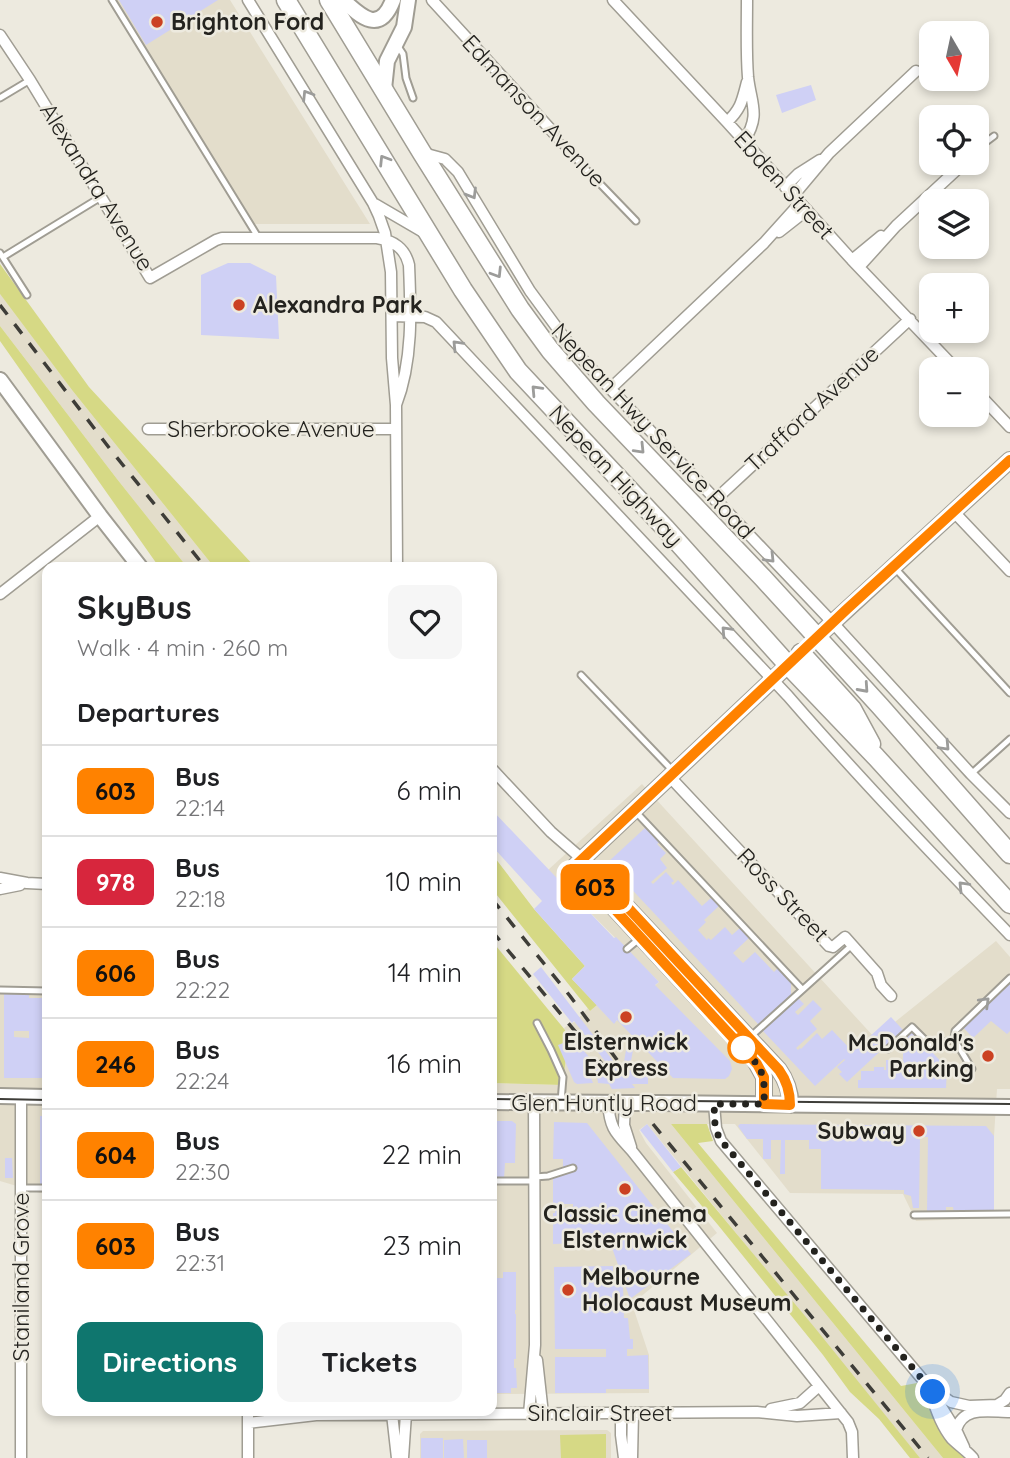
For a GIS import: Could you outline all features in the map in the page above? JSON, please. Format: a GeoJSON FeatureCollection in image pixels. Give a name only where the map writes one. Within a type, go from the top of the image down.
{"type":"FeatureCollection","features":[{"type":"Feature","properties":{"kind":"highway","name":"Nepean Highway"},"geometry":{"type":"LineString","coordinates":[[286,0],[463,290],[518,371],[657,520],[795,659],[852,709],[876,757],[1010,904]]}},
{"type":"Feature","properties":{"kind":"highway","name":"Nepean Highway"},"geometry":{"type":"LineString","coordinates":[[330,0],[422,153],[520,309],[550,351],[817,637],[1010,854]]}},
{"type":"Feature","properties":{"kind":"highway"},"geometry":{"type":"LineString","coordinates":[[795,659],[817,637]]}},
{"type":"Feature","properties":{"kind":"street"},"geometry":{"type":"LineString","coordinates":[[248,0],[373,202],[387,240],[391,272],[392,358],[396,405],[397,562]]}},
{"type":"Feature","properties":{"kind":"street"},"geometry":{"type":"LineString","coordinates":[[343,0],[360,16],[372,20],[384,16],[392,2]]}},
{"type":"Feature","properties":{"kind":"street"},"geometry":{"type":"LineString","coordinates":[[384,89],[387,61],[405,23],[408,0]]}},
{"type":"Feature","properties":{"kind":"street","name":"Edmanson Avenue"},"geometry":{"type":"LineString","coordinates":[[432,0],[553,132]]}},
{"type":"Feature","properties":{"kind":"street","name":"Ebden Street"},"geometry":{"type":"LineString","coordinates":[[613,0],[855,264],[945,357]]}},
{"type":"Feature","properties":{"kind":"street"},"geometry":{"type":"LineString","coordinates":[[744,141],[754,115],[748,78],[747,0]]}},
{"type":"Feature","properties":{"kind":"street"},"geometry":{"type":"LineString","coordinates":[[392,2],[390,29],[396,43]]}},
{"type":"Feature","properties":{"kind":"street","name":"Alexandra Avenue"},"geometry":{"type":"LineString","coordinates":[[0,35],[150,278],[219,239],[258,237],[387,240]]}},
{"type":"Feature","properties":{"kind":"street"},"geometry":{"type":"LineString","coordinates":[[785,187],[798,174],[829,153],[916,71]]}},
{"type":"Feature","properties":{"kind":"street"},"geometry":{"type":"LineString","coordinates":[[727,122],[741,105],[748,78]]}},
{"type":"Feature","properties":{"kind":"street","name":"Nepean Hwy Service Road"},"geometry":{"type":"LineString","coordinates":[[422,153],[445,159],[452,164],[530,291],[566,340],[833,623]]}},
{"type":"Feature","properties":{"kind":"street"},"geometry":{"type":"LineString","coordinates":[[610,389],[764,243],[800,203],[829,153]]}},
{"type":"Feature","properties":{"kind":"street"},"geometry":{"type":"LineString","coordinates":[[855,264],[866,247],[896,226],[951,175]]}},
{"type":"Feature","properties":{"kind":"street"},"geometry":{"type":"LineString","coordinates":[[373,202],[432,238]]}},
{"type":"Feature","properties":{"kind":"street"},"geometry":{"type":"LineString","coordinates":[[387,240],[399,247],[407,259],[409,273],[407,370],[396,405]]}},
{"type":"Feature","properties":{"kind":"street"},"geometry":{"type":"LineString","coordinates":[[392,316],[425,317],[436,322],[1010,935]]}},
{"type":"Feature","properties":{"kind":"street","name":"Trafford Avenue"},"geometry":{"type":"LineString","coordinates":[[715,500],[910,319]]}},
{"type":"Feature","properties":{"kind":"street"},"geometry":{"type":"LineString","coordinates":[[0,380],[136,562]]}},
{"type":"Feature","properties":{"kind":"street"},"geometry":{"type":"LineString","coordinates":[[989,405],[1010,427]]}},
{"type":"Feature","properties":{"kind":"street","name":"Sherbrooke Avenue"},"geometry":{"type":"LineString","coordinates":[[148,429],[395,429]]}},
{"type":"Feature","properties":{"kind":"street"},"geometry":{"type":"LineString","coordinates":[[817,637],[1010,460]]}},
{"type":"Feature","properties":{"kind":"street"},"geometry":{"type":"LineString","coordinates":[[954,512],[1010,571]]}},
{"type":"Feature","properties":{"kind":"street"},"geometry":{"type":"LineString","coordinates":[[0,594],[100,516]]}},
{"type":"Feature","properties":{"kind":"street"},"geometry":{"type":"LineString","coordinates":[[833,623],[1010,813]]}},
{"type":"Feature","properties":{"kind":"street"},"geometry":{"type":"LineString","coordinates":[[579,862],[795,659]]}},
{"type":"Feature","properties":{"kind":"street"},"geometry":{"type":"LineString","coordinates":[[497,774],[745,1042],[783,1076],[790,1094],[790,1105]]}},
{"type":"Feature","properties":{"kind":"street","name":"Ross Street"},"geometry":{"type":"LineString","coordinates":[[672,775],[829,946],[834,947],[845,937],[879,975],[881,985],[891,996]]}},
{"type":"Feature","properties":{"kind":"street"},"geometry":{"type":"LineString","coordinates":[[0,878],[42,884]]}},
{"type":"Feature","properties":{"kind":"street"},"geometry":{"type":"LineString","coordinates":[[0,889],[27,883]]}},
{"type":"Feature","properties":{"kind":"street"},"geometry":{"type":"LineString","coordinates":[[745,1042],[763,1075],[764,1104]]}},
{"type":"Feature","properties":{"kind":"street"},"geometry":{"type":"LineString","coordinates":[[0,1096],[42,1097]]}},
{"type":"Feature","properties":{"kind":"street","name":"Staniland Grove"},"geometry":{"type":"LineString","coordinates":[[21,1097],[21,1458]]}},
{"type":"Feature","properties":{"kind":"street","name":"Glen Huntly Road"},"geometry":{"type":"LineString","coordinates":[[497,1102],[1010,1107]]}},
{"type":"Feature","properties":{"kind":"street"},"geometry":{"type":"LineString","coordinates":[[529,1414],[535,1345],[534,1102]]}},
{"type":"Feature","properties":{"kind":"street"},"geometry":{"type":"LineString","coordinates":[[608,1103],[612,1128],[851,1427],[853,1458]]}},
{"type":"Feature","properties":{"kind":"street"},"geometry":{"type":"LineString","coordinates":[[626,1103],[624,1125],[632,1151]]}},
{"type":"Feature","properties":{"kind":"street"},"geometry":{"type":"LineString","coordinates":[[714,1104],[716,1128],[721,1141],[929,1387],[973,1458]]}},
{"type":"Feature","properties":{"kind":"street"},"geometry":{"type":"LineString","coordinates":[[535,1345],[543,1414]]}},
{"type":"Feature","properties":{"kind":"street","name":"Sinclair Street"},"geometry":{"type":"LineString","coordinates":[[757,1412],[800,1403],[819,1387]]}},
{"type":"Feature","properties":{"kind":"street"},"geometry":{"type":"LineString","coordinates":[[929,1387],[951,1402],[969,1406],[1000,1404],[1010,1393]]}},
{"type":"Feature","properties":{"kind":"street"},"geometry":{"type":"LineString","coordinates":[[929,1387],[943,1425],[954,1440],[964,1447]]}},
{"type":"Feature","properties":{"kind":"street","name":"Sinclair Street"},"geometry":{"type":"LineString","coordinates":[[497,1414],[757,1412],[797,1416],[841,1413]]}},
{"type":"Feature","properties":{"kind":"street"},"geometry":{"type":"LineString","coordinates":[[956,1430],[961,1419],[968,1414],[1010,1412]]}},
{"type":"Feature","properties":{"kind":"street"},"geometry":{"type":"LineString","coordinates":[[621,1413],[624,1458]]}},
{"type":"Feature","properties":{"kind":"street"},"geometry":{"type":"LineString","coordinates":[[632,1458],[633,1413]]}},
{"type":"Feature","properties":{"kind":"street"},"geometry":{"type":"LineString","coordinates":[[248,1416],[248,1458]]}},
{"type":"Feature","properties":{"kind":"street","name":"Sinclair Street"},"geometry":{"type":"LineString","coordinates":[[248,1423],[308,1416]]}},
{"type":"Feature","properties":{"kind":"street"},"geometry":{"type":"LineString","coordinates":[[392,1416],[397,1458]]}},
{"type":"Feature","properties":{"kind":"street"},"geometry":{"type":"LineString","coordinates":[[403,1458],[406,1416]]}},
{"type":"Feature","properties":{"kind":"lane"},"geometry":{"type":"LineString","coordinates":[[112,0],[258,237]]}},
{"type":"Feature","properties":{"kind":"lane"},"geometry":{"type":"LineString","coordinates":[[396,43],[403,54],[406,78],[413,98]]}},
{"type":"Feature","properties":{"kind":"lane"},"geometry":{"type":"LineString","coordinates":[[0,98],[30,80]]}},
{"type":"Feature","properties":{"kind":"lane","name":"Edmanson Avenue"},"geometry":{"type":"LineString","coordinates":[[553,132],[636,221]]}},
{"type":"Feature","properties":{"kind":"lane"},"geometry":{"type":"LineString","coordinates":[[989,140],[995,136]]}},
{"type":"Feature","properties":{"kind":"lane"},"geometry":{"type":"LineString","coordinates":[[27,295],[1,255],[100,197]]}},
{"type":"Feature","properties":{"kind":"lane"},"geometry":{"type":"LineString","coordinates":[[894,566],[1010,693]]}},
{"type":"Feature","properties":{"kind":"lane"},"geometry":{"type":"LineString","coordinates":[[581,675],[672,775]]}},
{"type":"Feature","properties":{"kind":"lane"},"geometry":{"type":"LineString","coordinates":[[971,774],[1010,739]]}},
{"type":"Feature","properties":{"kind":"lane"},"geometry":{"type":"LineString","coordinates":[[634,810],[802,989]]}},
{"type":"Feature","properties":{"kind":"lane"},"geometry":{"type":"LineString","coordinates":[[627,949],[638,928]]}},
{"type":"Feature","properties":{"kind":"lane"},"geometry":{"type":"LineString","coordinates":[[745,1042],[852,945]]}},
{"type":"Feature","properties":{"kind":"lane"},"geometry":{"type":"LineString","coordinates":[[972,1069],[954,1039],[955,1031],[1010,978]]}},
{"type":"Feature","properties":{"kind":"lane"},"geometry":{"type":"LineString","coordinates":[[0,990],[42,991]]}},
{"type":"Feature","properties":{"kind":"lane"},"geometry":{"type":"LineString","coordinates":[[537,1023],[563,1077],[561,1102]]}},
{"type":"Feature","properties":{"kind":"lane"},"geometry":{"type":"LineString","coordinates":[[888,1049],[912,1027],[931,1046],[954,1039]]}},
{"type":"Feature","properties":{"kind":"lane"},"geometry":{"type":"LineString","coordinates":[[497,1181],[535,1179],[572,1168]]}},
{"type":"Feature","properties":{"kind":"lane"},"geometry":{"type":"LineString","coordinates":[[21,1188],[42,1188]]}},
{"type":"Feature","properties":{"kind":"lane"},"geometry":{"type":"LineString","coordinates":[[914,1215],[1010,1214]]}},
{"type":"Feature","properties":{"kind":"shaded area"},"geometry":{"type":"Polygon","coordinates":[[[109,0],[230,0],[370,224],[246,224],[109,0]]]}},
{"type":"Feature","properties":{"kind":"shaded area"},"geometry":{"type":"Polygon","coordinates":[[[0,294],[72,390],[210,562],[183,562],[0,326],[0,294]]]}},
{"type":"Feature","properties":{"kind":"shaded area"},"geometry":{"type":"Polygon","coordinates":[[[642,784],[875,1038],[996,941],[1010,957],[1010,1089],[997,1089],[994,1218],[916,1221],[903,1194],[790,1193],[735,1124],[671,1124],[943,1458],[920,1458],[647,1124],[639,1130],[646,1143],[717,1233],[632,1304],[649,1355],[649,1393],[497,1394],[497,1083],[563,1085],[564,1028],[575,1022],[588,1008],[590,1011],[597,1005],[614,1023],[659,982],[548,870],[642,784]]]}},
{"type":"Feature","properties":{"kind":"shaded area"},"geometry":{"type":"Polygon","coordinates":[[[0,988],[42,988],[42,1193],[0,1181],[0,988]]]}},
{"type":"Feature","properties":{"kind":"shaded area"},"geometry":{"type":"Polygon","coordinates":[[[607,1430],[611,1433],[611,1458],[420,1458],[420,1434],[423,1431],[607,1430]]]}},
{"type":"Feature","properties":{"kind":"green space"},"geometry":{"type":"Polygon","coordinates":[[[0,264],[89,387],[250,562],[210,562],[72,390],[0,294],[0,264]]]}},
{"type":"Feature","properties":{"kind":"green space"},"geometry":{"type":"Polygon","coordinates":[[[0,326],[183,562],[155,562],[0,341],[0,326]]]}},
{"type":"Feature","properties":{"kind":"green space"},"geometry":{"type":"Polygon","coordinates":[[[497,861],[534,909],[585,966],[572,979],[597,1005],[590,1011],[497,895],[497,861]]]}},
{"type":"Feature","properties":{"kind":"green space"},"geometry":{"type":"Polygon","coordinates":[[[497,947],[565,1030],[563,1085],[497,1083],[497,947]]]}},
{"type":"Feature","properties":{"kind":"green space"},"geometry":{"type":"Polygon","coordinates":[[[671,1124],[707,1124],[713,1141],[698,1143],[901,1386],[917,1383],[942,1429],[964,1458],[943,1458],[671,1124]]]}},
{"type":"Feature","properties":{"kind":"green space"},"geometry":{"type":"Polygon","coordinates":[[[681,1167],[920,1458],[910,1458],[879,1419],[850,1392],[823,1355],[673,1172],[681,1167]]]}},
{"type":"Feature","properties":{"kind":"green space"},"geometry":{"type":"Polygon","coordinates":[[[606,1434],[606,1458],[561,1458],[560,1435],[606,1434]]]}},
{"type":"Feature","properties":{"kind":"building","name":"Brighton Ford"},"geometry":{"type":"Polygon","coordinates":[[[119,0],[218,0],[146,45],[119,0]]]}},
{"type":"Feature","properties":{"kind":"building"},"geometry":{"type":"Polygon","coordinates":[[[811,85],[816,100],[782,113],[776,95],[811,85]]]}},
{"type":"Feature","properties":{"kind":"building","name":"Alexandra Park"},"geometry":{"type":"Polygon","coordinates":[[[228,263],[250,263],[276,276],[279,339],[201,335],[201,275],[228,263]]]}},
{"type":"Feature","properties":{"kind":"building"},"geometry":{"type":"Polygon","coordinates":[[[497,815],[659,982],[655,985],[730,1061],[732,1069],[729,1076],[725,1079],[673,1078],[617,1020],[614,1024],[572,979],[585,966],[534,909],[542,901],[497,852],[497,815]]]}},
{"type":"Feature","properties":{"kind":"building"},"geometry":{"type":"Polygon","coordinates":[[[646,827],[666,853],[660,859],[667,868],[651,882],[653,884],[666,872],[674,881],[671,883],[673,885],[678,880],[702,906],[711,898],[719,906],[698,930],[707,940],[711,940],[725,927],[732,935],[740,928],[749,938],[733,953],[743,963],[755,952],[774,972],[778,968],[791,982],[791,995],[759,1025],[607,863],[646,827]]]}},
{"type":"Feature","properties":{"kind":"building"},"geometry":{"type":"Polygon","coordinates":[[[541,967],[617,1066],[624,1062],[627,1044],[634,1045],[630,1066],[625,1070],[648,1071],[648,1084],[632,1084],[635,1088],[612,1089],[609,1084],[598,1083],[597,1076],[591,1078],[593,1083],[574,1082],[558,1045],[574,1039],[600,1070],[611,1069],[533,974],[541,967]]]}},
{"type":"Feature","properties":{"kind":"building"},"geometry":{"type":"Polygon","coordinates":[[[1010,982],[1010,1031],[1007,1034],[991,1021],[973,1038],[962,1026],[1010,982]]]}},
{"type":"Feature","properties":{"kind":"building"},"geometry":{"type":"Polygon","coordinates":[[[4,994],[29,994],[29,998],[42,998],[42,1078],[4,1078],[4,994]],[[14,1031],[14,1037],[29,1038],[29,1031],[14,1031]]]}},
{"type":"Feature","properties":{"kind":"building"},"geometry":{"type":"Polygon","coordinates":[[[798,998],[804,1004],[795,1012],[798,1015],[813,1000],[822,1009],[810,1021],[817,1029],[796,1048],[798,1050],[817,1033],[822,1039],[832,1030],[852,1051],[855,1050],[891,1017],[903,1030],[847,1082],[839,1074],[842,1072],[837,1067],[844,1059],[815,1086],[763,1031],[798,998]]]}},
{"type":"Feature","properties":{"kind":"building"},"geometry":{"type":"Polygon","coordinates":[[[912,1032],[947,1068],[946,1088],[858,1088],[861,1071],[874,1071],[874,1067],[884,1067],[886,1070],[886,1060],[901,1060],[903,1069],[903,1041],[912,1032]]]}},
{"type":"Feature","properties":{"kind":"building"},"geometry":{"type":"Polygon","coordinates":[[[40,1116],[42,1116],[42,1185],[40,1116]]]}},
{"type":"Feature","properties":{"kind":"building"},"geometry":{"type":"Polygon","coordinates":[[[497,1121],[512,1121],[516,1124],[515,1163],[505,1163],[504,1179],[497,1178],[497,1121]]]}},
{"type":"Feature","properties":{"kind":"building"},"geometry":{"type":"Polygon","coordinates":[[[554,1122],[587,1123],[691,1254],[630,1299],[610,1242],[585,1243],[583,1235],[583,1243],[553,1244],[555,1208],[573,1208],[573,1204],[553,1204],[553,1178],[577,1169],[573,1165],[563,1169],[563,1159],[553,1159],[554,1122]]]}},
{"type":"Feature","properties":{"kind":"building"},"geometry":{"type":"Polygon","coordinates":[[[647,1124],[681,1167],[673,1172],[640,1130],[647,1124]]]}},
{"type":"Feature","properties":{"kind":"building"},"geometry":{"type":"Polygon","coordinates":[[[738,1126],[986,1126],[994,1136],[994,1212],[954,1213],[953,1207],[946,1207],[946,1212],[927,1212],[928,1137],[920,1137],[919,1208],[913,1208],[911,1196],[904,1194],[904,1190],[821,1189],[821,1149],[809,1149],[809,1140],[785,1140],[785,1174],[780,1174],[781,1140],[771,1140],[771,1159],[763,1159],[763,1139],[747,1139],[738,1126]]]}},
{"type":"Feature","properties":{"kind":"building"},"geometry":{"type":"Polygon","coordinates":[[[5,1158],[12,1158],[13,1178],[5,1178],[5,1158]]]}},
{"type":"Feature","properties":{"kind":"building"},"geometry":{"type":"Polygon","coordinates":[[[613,1266],[613,1285],[623,1285],[624,1318],[628,1318],[630,1339],[633,1339],[633,1349],[627,1349],[627,1356],[648,1355],[649,1389],[606,1389],[606,1393],[555,1393],[555,1357],[606,1357],[606,1349],[555,1349],[554,1267],[613,1266]]]}},
{"type":"Feature","properties":{"kind":"building"},"geometry":{"type":"Polygon","coordinates":[[[503,1272],[516,1272],[514,1368],[517,1388],[511,1388],[511,1393],[497,1393],[497,1278],[503,1278],[503,1272]]]}},
{"type":"Feature","properties":{"kind":"building"},"geometry":{"type":"Polygon","coordinates":[[[421,1438],[443,1438],[443,1458],[421,1458],[421,1438]]]}},
{"type":"Feature","properties":{"kind":"building"},"geometry":{"type":"Polygon","coordinates":[[[463,1439],[464,1458],[444,1458],[444,1440],[463,1439]]]}},
{"type":"Feature","properties":{"kind":"building"},"geometry":{"type":"Polygon","coordinates":[[[467,1440],[487,1440],[487,1458],[467,1458],[467,1440]]]}},
{"type":"Feature","properties":{"kind":"tram line"},"geometry":{"type":"LineString","coordinates":[[0,1099],[42,1100]]}},
{"type":"Feature","properties":{"kind":"tram line"},"geometry":{"type":"LineString","coordinates":[[497,1099],[1010,1104]]}},
{"type":"Feature","properties":{"kind":"railway"},"geometry":{"type":"LineString","coordinates":[[0,305],[201,562]]}},
{"type":"Feature","properties":{"kind":"railway"},"geometry":{"type":"LineString","coordinates":[[497,905],[570,996],[620,1064]]}},
{"type":"Feature","properties":{"kind":"railway"},"geometry":{"type":"LineString","coordinates":[[497,937],[607,1070]]}},
{"type":"Feature","properties":{"kind":"railway"},"geometry":{"type":"LineString","coordinates":[[653,1124],[928,1458]]}},
{"type":"Feature","properties":{"kind":"bus line","name":"603"},"geometry":{"type":"LineString","coordinates":[[590,867],[779,1070],[788,1084],[790,1105],[764,1104],[764,1077],[757,1064],[575,866],[847,609],[1010,460]]}},
{"type":"Feature","properties":{"kind":"place","name":"Brighton Ford"},"geometry":{"type":"Point","coordinates":[157,22]}},
{"type":"Feature","properties":{"kind":"place","name":"Alexandra Park"},"geometry":{"type":"Point","coordinates":[239,305]}},
{"type":"Feature","properties":{"kind":"place","name":"Elsternwick Express"},"geometry":{"type":"Point","coordinates":[626,1017]}},
{"type":"Feature","properties":{"kind":"place","name":"McDonald's Parking"},"geometry":{"type":"Point","coordinates":[988,1056]}},
{"type":"Feature","properties":{"kind":"place","name":"Subway"},"geometry":{"type":"Point","coordinates":[919,1131]}},
{"type":"Feature","properties":{"kind":"place","name":"Classic Cinema Elsternwick"},"geometry":{"type":"Point","coordinates":[625,1189]}},
{"type":"Feature","properties":{"kind":"place","name":"Melbourne Holocaust Museum"},"geometry":{"type":"Point","coordinates":[568,1290]}},
{"type":"Feature","properties":{"kind":"route"},"geometry":{"type":"LineString","coordinates":[[743,1048],[741,1045],[763,1075],[764,1104],[714,1104],[719,1138],[933,1392]]}}]}
